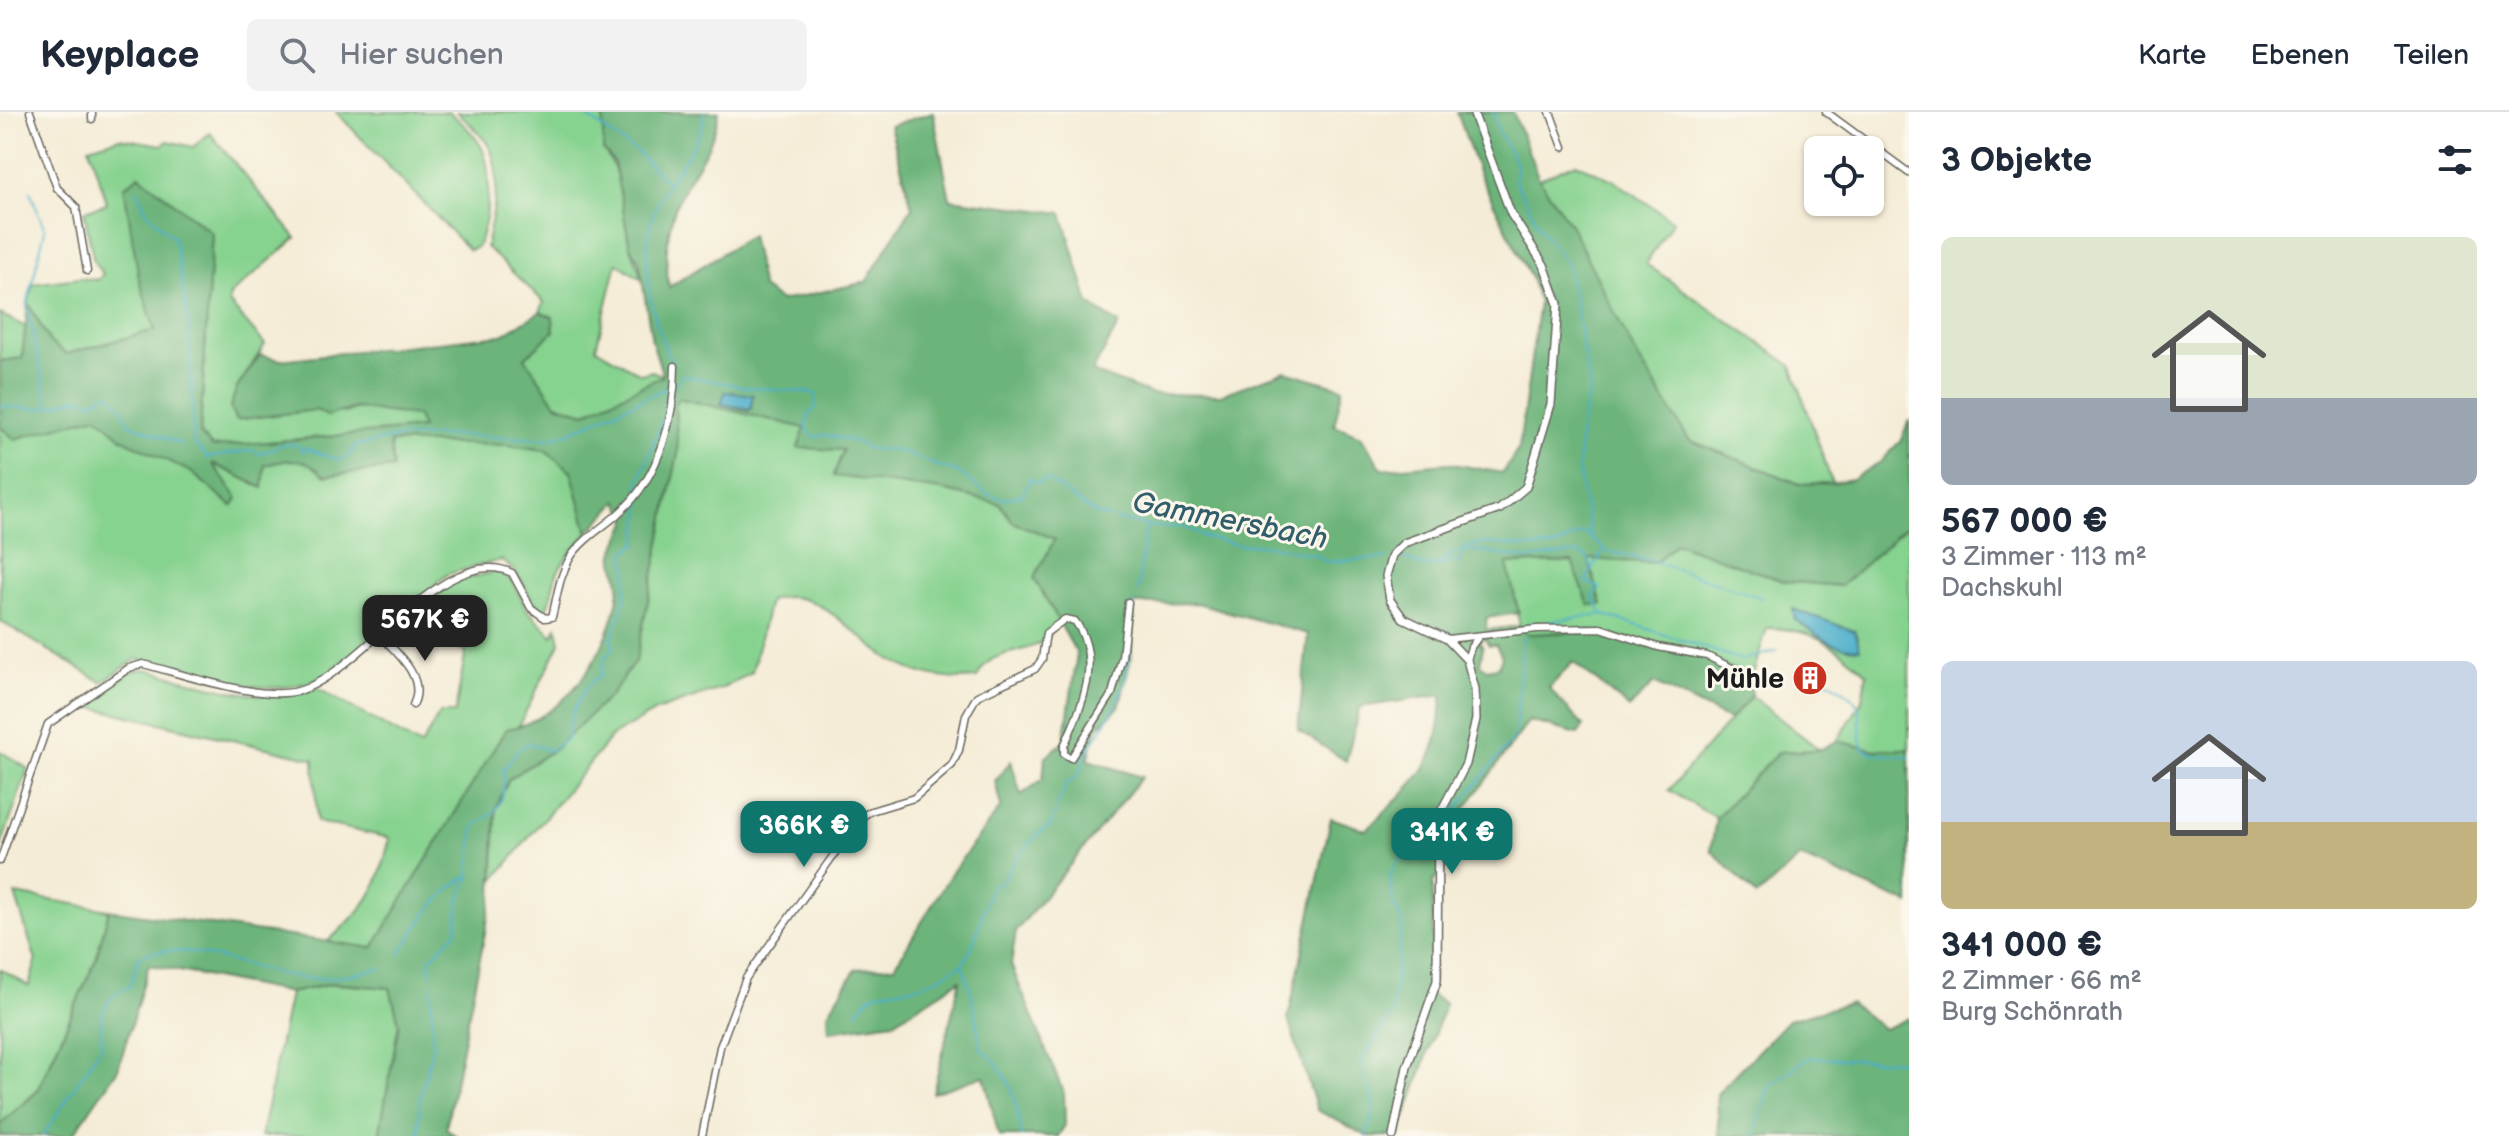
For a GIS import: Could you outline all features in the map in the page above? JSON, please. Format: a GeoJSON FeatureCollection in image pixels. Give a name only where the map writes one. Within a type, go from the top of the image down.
{"type":"FeatureCollection","features":[{"type":"Feature","properties":{"kind":"street"},"geometry":{"type":"LineString","coordinates":[[30,112],[57,188],[76,207],[87,271]]}},
{"type":"Feature","properties":{"kind":"street"},"geometry":{"type":"LineString","coordinates":[[1393,1136],[1407,1067],[1437,981],[1435,838],[1444,800],[1466,764],[1472,744],[1475,689],[1467,660],[1447,639],[1403,618],[1393,606],[1386,576],[1392,555],[1404,543],[1500,509],[1526,487],[1551,404],[1558,337],[1558,304],[1544,265],[1511,214],[1473,112]]}},
{"type":"Feature","properties":{"kind":"street"},"geometry":{"type":"LineString","coordinates":[[1550,112],[1563,147]]}},
{"type":"Feature","properties":{"kind":"street"},"geometry":{"type":"LineString","coordinates":[[1826,112],[1909,173]]}},
{"type":"Feature","properties":{"kind":"street"},"geometry":{"type":"LineString","coordinates":[[0,861],[48,724],[136,665],[265,693],[296,691],[326,679],[449,578],[491,566],[512,573],[531,608],[545,618],[552,617],[560,578],[572,555],[641,493],[655,464],[675,391],[675,366]]}},
{"type":"Feature","properties":{"kind":"street"},"geometry":{"type":"LineString","coordinates":[[702,1136],[720,1047],[754,965],[864,814],[914,798],[952,765],[959,750],[966,715],[977,696],[1035,669],[1042,659],[1042,643],[1052,625],[1065,619],[1075,621],[1085,634],[1091,662],[1064,746],[1064,754],[1071,758],[1112,694],[1122,657],[1128,602]]}},
{"type":"Feature","properties":{"kind":"street"},"geometry":{"type":"LineString","coordinates":[[1447,639],[1482,634],[1601,628],[1658,647],[1707,656],[1761,682]]}},
{"type":"Feature","properties":{"kind":"street"},"geometry":{"type":"LineString","coordinates":[[1467,660],[1471,647],[1482,634]]}},
{"type":"Feature","properties":{"kind":"street"},"geometry":{"type":"LineString","coordinates":[[380,635],[411,669],[416,691],[413,705]]}},
{"type":"Feature","properties":{"kind":"green space"},"geometry":{"type":"Polygon","coordinates":[[[336,112],[449,112],[461,122],[477,140],[488,170],[486,217],[477,247],[469,250],[336,112]]]}},
{"type":"Feature","properties":{"kind":"green space"},"geometry":{"type":"Polygon","coordinates":[[[457,112],[625,112],[603,150],[615,170],[629,242],[641,279],[617,263],[596,348],[641,374],[652,371],[663,376],[585,413],[556,404],[524,358],[553,317],[540,312],[544,302],[486,247],[496,195],[496,169],[485,140],[457,112]]]}},
{"type":"Feature","properties":{"kind":"green space"},"geometry":{"type":"Polygon","coordinates":[[[625,112],[719,112],[708,147],[680,196],[672,218],[667,253],[669,287],[751,235],[762,288],[781,301],[866,282],[912,207],[890,126],[933,112],[950,199],[1062,213],[1089,304],[1119,324],[1092,372],[1151,394],[1220,395],[1285,371],[1343,388],[1334,425],[1361,436],[1382,469],[1447,463],[1503,473],[1519,448],[1539,302],[1531,278],[1479,174],[1457,112],[1513,112],[1539,179],[1571,226],[1634,351],[1689,440],[1799,484],[1832,483],[1852,479],[1882,461],[1901,440],[1909,420],[1909,524],[1841,586],[1783,581],[1676,543],[1655,563],[1588,559],[1602,605],[1589,605],[1572,562],[1507,564],[1519,613],[1486,618],[1487,630],[1520,626],[1528,634],[1592,632],[1705,658],[1752,677],[1751,696],[1730,720],[1654,683],[1629,708],[1573,662],[1549,688],[1583,726],[1578,734],[1529,721],[1459,817],[1471,837],[1433,882],[1433,980],[1426,991],[1445,1004],[1399,1136],[1367,1136],[1317,1110],[1288,1019],[1331,818],[1366,830],[1411,785],[1422,772],[1436,741],[1442,695],[1360,707],[1346,761],[1298,730],[1308,634],[1197,603],[1134,604],[1131,658],[1119,707],[1096,729],[1088,760],[1142,777],[1016,931],[1011,965],[1064,1094],[1065,1125],[1058,1136],[999,1136],[984,1076],[933,1093],[960,980],[894,1022],[829,1031],[828,1013],[856,969],[895,966],[952,872],[1001,807],[995,781],[1011,761],[1021,795],[1043,779],[1045,757],[1064,742],[1077,654],[1034,578],[1055,539],[1013,522],[1000,504],[943,490],[834,476],[843,450],[798,448],[805,428],[678,398],[675,408],[678,453],[636,660],[611,695],[556,748],[509,779],[496,808],[492,898],[446,1128],[457,1136],[379,1136],[399,1023],[390,988],[334,983],[290,993],[149,965],[118,1069],[75,1132],[71,1136],[0,1136],[0,1124],[38,1091],[96,959],[109,910],[373,948],[506,729],[528,723],[548,712],[583,678],[596,657],[615,612],[619,585],[614,554],[628,520],[618,501],[588,533],[571,471],[545,450],[508,445],[390,442],[393,468],[325,476],[304,462],[283,461],[265,465],[263,488],[212,463],[238,499],[232,506],[191,472],[123,439],[97,416],[15,439],[0,427],[0,361],[22,358],[28,303],[50,342],[66,354],[155,330],[139,279],[124,187],[139,175],[212,233],[200,434],[213,447],[422,428],[417,416],[356,408],[327,416],[316,410],[236,420],[230,407],[237,388],[260,355],[280,360],[502,335],[540,312],[553,317],[554,331],[525,358],[556,404],[585,413],[663,376],[652,341],[639,261],[630,246],[614,162],[603,150],[603,117],[625,116],[625,112]],[[731,392],[721,404],[749,411],[752,395],[731,392]],[[1485,638],[1479,640],[1483,647],[1480,664],[1486,669],[1498,667],[1502,657],[1496,645],[1489,645],[1485,638]]]}},
{"type":"Feature","properties":{"kind":"green space"},"geometry":{"type":"Polygon","coordinates":[[[210,133],[296,238],[230,295],[229,303],[265,344],[237,388],[230,407],[235,419],[316,410],[346,413],[356,408],[418,416],[422,428],[213,447],[200,434],[212,233],[139,175],[138,254],[155,330],[66,354],[50,342],[28,303],[33,284],[79,278],[98,280],[103,274],[94,262],[84,211],[107,204],[89,147],[119,138],[162,145],[168,141],[193,147],[210,133]]]}},
{"type":"Feature","properties":{"kind":"green space"},"geometry":{"type":"Polygon","coordinates":[[[1576,163],[1615,181],[1673,221],[1646,264],[1792,366],[1832,483],[1800,484],[1689,440],[1634,351],[1539,179],[1576,163]]]}},
{"type":"Feature","properties":{"kind":"green space"},"geometry":{"type":"Polygon","coordinates":[[[0,314],[26,327],[22,358],[0,361],[0,314]]]}},
{"type":"Feature","properties":{"kind":"green space"},"geometry":{"type":"Polygon","coordinates":[[[678,398],[806,428],[798,447],[843,450],[834,475],[943,490],[1000,504],[1013,522],[1055,539],[1060,621],[1035,646],[990,661],[977,678],[955,679],[924,674],[893,661],[835,616],[803,599],[787,597],[769,601],[752,672],[723,688],[656,711],[612,736],[494,880],[496,808],[509,779],[556,748],[636,660],[678,453],[675,408],[678,398]]]}},
{"type":"Feature","properties":{"kind":"green space"},"geometry":{"type":"Polygon","coordinates":[[[97,415],[123,439],[191,472],[232,506],[229,485],[210,462],[263,488],[265,464],[295,457],[393,468],[390,442],[508,445],[545,450],[572,472],[588,533],[559,570],[549,604],[543,612],[521,580],[501,560],[448,574],[380,631],[370,632],[370,638],[335,669],[301,685],[255,687],[206,678],[137,659],[102,682],[0,621],[0,427],[15,439],[97,415]]]}},
{"type":"Feature","properties":{"kind":"green space"},"geometry":{"type":"Polygon","coordinates":[[[1909,524],[1909,749],[1875,750],[1837,741],[1861,703],[1867,673],[1822,640],[1798,631],[1767,628],[1752,677],[1705,658],[1589,630],[1528,634],[1520,626],[1506,564],[1572,562],[1602,605],[1588,559],[1655,563],[1675,542],[1783,581],[1840,586],[1909,524]]]}},
{"type":"Feature","properties":{"kind":"green space"},"geometry":{"type":"Polygon","coordinates":[[[499,571],[511,580],[528,611],[553,636],[557,627],[560,643],[518,727],[506,729],[373,948],[327,942],[369,897],[390,838],[317,822],[314,759],[82,705],[133,671],[145,669],[253,694],[275,695],[317,688],[421,746],[440,713],[455,713],[466,650],[385,636],[452,582],[499,571]]]}},
{"type":"Feature","properties":{"kind":"green space"},"geometry":{"type":"Polygon","coordinates":[[[1751,696],[1820,750],[1778,752],[1716,818],[1669,790],[1751,696]]]}},
{"type":"Feature","properties":{"kind":"green space"},"geometry":{"type":"Polygon","coordinates":[[[1837,741],[1875,750],[1909,749],[1909,904],[1800,857],[1757,896],[1711,850],[1716,818],[1778,752],[1819,750],[1837,741]]]}},
{"type":"Feature","properties":{"kind":"green space"},"geometry":{"type":"Polygon","coordinates":[[[0,751],[28,769],[0,849],[0,751]]]}},
{"type":"Feature","properties":{"kind":"green space"},"geometry":{"type":"Polygon","coordinates":[[[15,894],[109,910],[96,959],[37,1091],[0,1124],[0,969],[29,986],[36,961],[15,894]]]}},
{"type":"Feature","properties":{"kind":"green space"},"geometry":{"type":"Polygon","coordinates":[[[334,984],[390,988],[399,1023],[379,1136],[261,1136],[290,993],[334,984]]]}},
{"type":"Feature","properties":{"kind":"green space"},"geometry":{"type":"Polygon","coordinates":[[[1850,1003],[1884,1029],[1909,1018],[1909,1136],[1719,1136],[1717,1094],[1788,1020],[1850,1003]]]}},
{"type":"Feature","properties":{"kind":"water"},"geometry":{"type":"Polygon","coordinates":[[[725,392],[753,395],[751,409],[721,404],[725,392]]]}},
{"type":"Feature","properties":{"kind":"water"},"geometry":{"type":"Polygon","coordinates":[[[1793,609],[1855,631],[1860,649],[1834,644],[1818,635],[1795,620],[1793,609]]]}},
{"type":"Feature","properties":{"kind":"waterway"},"geometry":{"type":"LineString","coordinates":[[580,112],[637,152],[668,183]]}},
{"type":"Feature","properties":{"kind":"waterway"},"geometry":{"type":"LineString","coordinates":[[672,364],[650,296],[647,249],[657,203],[696,141],[704,112]]}},
{"type":"Feature","properties":{"kind":"waterway"},"geometry":{"type":"LineString","coordinates":[[1493,112],[1499,133],[1516,163],[1515,181],[1542,231],[1568,265],[1590,386],[1581,427],[1578,469],[1591,538]]}},
{"type":"Feature","properties":{"kind":"waterway"},"geometry":{"type":"LineString","coordinates":[[137,189],[147,213],[174,238],[188,317],[194,443],[208,458]]}},
{"type":"Feature","properties":{"kind":"waterway"},"geometry":{"type":"LineString","coordinates":[[30,191],[45,230],[27,305],[48,405]]}},
{"type":"Feature","properties":{"kind":"waterway","name":"Gammersbach"},"geometry":{"type":"LineString","coordinates":[[677,383],[683,375],[745,387],[815,393],[816,407],[808,416],[806,429],[815,437],[824,435],[854,441],[870,449],[895,450],[961,474],[987,494],[1003,499],[1022,495],[1029,478],[1037,483],[1047,479],[1095,514],[1109,517]]}},
{"type":"Feature","properties":{"kind":"waterway","name":"Gammersbach"},"geometry":{"type":"LineString","coordinates":[[206,458],[254,450],[260,454],[284,444],[298,445],[303,452],[305,448],[337,460],[348,457],[355,446],[393,438],[453,435],[546,439],[566,434],[671,386]]}},
{"type":"Feature","properties":{"kind":"waterway"},"geometry":{"type":"LineString","coordinates":[[636,489],[664,415],[668,388]]}},
{"type":"Feature","properties":{"kind":"waterway","name":"Gammersbach"},"geometry":{"type":"LineString","coordinates":[[0,406],[42,409],[79,398],[93,402],[109,392],[123,410],[128,423],[181,444]]}},
{"type":"Feature","properties":{"kind":"waterway"},"geometry":{"type":"LineString","coordinates":[[400,954],[439,899],[469,876],[474,826],[499,804],[504,790],[503,771],[516,752],[529,743],[550,751],[567,739],[577,703],[587,687],[601,675],[605,657],[614,648],[611,638],[626,586],[625,553],[637,543],[641,502]]}},
{"type":"Feature","properties":{"kind":"waterway","name":"Gammersbach"},"geometry":{"type":"LineString","coordinates":[[1114,519],[1155,527],[1184,527],[1205,537],[1239,545],[1267,545],[1319,556],[1325,562],[1387,558]]}},
{"type":"Feature","properties":{"kind":"waterway"},"geometry":{"type":"LineString","coordinates":[[1138,591],[1146,526]]}},
{"type":"Feature","properties":{"kind":"waterway"},"geometry":{"type":"LineString","coordinates":[[1439,564],[1468,546],[1551,547],[1585,533],[1605,550],[1592,568]]}},
{"type":"Feature","properties":{"kind":"waterway","name":"Gammersbach"},"geometry":{"type":"LineString","coordinates":[[1404,558],[1424,567],[1460,562],[1463,552],[1470,550],[1529,559],[1578,553],[1587,557],[1592,568],[1586,582],[1600,588],[1593,596],[1602,614],[1742,660],[1777,651]]}},
{"type":"Feature","properties":{"kind":"waterway"},"geometry":{"type":"LineString","coordinates":[[1606,551],[1653,561],[1762,598]]}},
{"type":"Feature","properties":{"kind":"waterway"},"geometry":{"type":"LineString","coordinates":[[1021,1136],[1018,1111],[1006,1077],[981,1049],[972,995],[962,964],[974,940],[991,886],[1003,882],[1024,851],[1050,826],[1066,784],[1079,775],[1086,755],[1112,712],[1124,685],[1130,657],[1129,613],[1135,604]]}},
{"type":"Feature","properties":{"kind":"waterway"},"geometry":{"type":"LineString","coordinates":[[1525,625],[1602,614]]}},
{"type":"Feature","properties":{"kind":"waterway"},"geometry":{"type":"LineString","coordinates":[[1444,825],[1515,736],[1523,637]]}},
{"type":"Feature","properties":{"kind":"waterway","name":"Gammersbach"},"geometry":{"type":"LineString","coordinates":[[1821,676],[1856,704],[1864,749],[1875,754],[1909,757]]}},
{"type":"Feature","properties":{"kind":"waterway"},"geometry":{"type":"LineString","coordinates":[[1365,1136],[1373,1109],[1360,1064],[1392,1014],[1402,920],[1393,904],[1390,875],[1407,847],[1427,832]]}},
{"type":"Feature","properties":{"kind":"waterway"},"geometry":{"type":"LineString","coordinates":[[430,975],[430,959],[457,931],[459,900],[469,877]]}},
{"type":"Feature","properties":{"kind":"waterway"},"geometry":{"type":"LineString","coordinates":[[43,1136],[102,1045],[104,1009],[113,996],[130,986],[139,957],[155,952],[194,953],[279,974],[317,979],[381,968]]}},
{"type":"Feature","properties":{"kind":"waterway"},"geometry":{"type":"LineString","coordinates":[[857,1012],[875,994],[925,984],[960,965]]}},
{"type":"Feature","properties":{"kind":"waterway"},"geometry":{"type":"LineString","coordinates":[[419,1136],[420,1099],[433,1046],[431,985]]}},
{"type":"Feature","properties":{"kind":"waterway"},"geometry":{"type":"LineString","coordinates":[[1754,1136],[1769,1086],[1808,1058],[1909,1061]]}},
{"type":"Feature","properties":{"kind":"place","name":"Mühle"},"geometry":{"type":"Point","coordinates":[1810,678]}}]}
